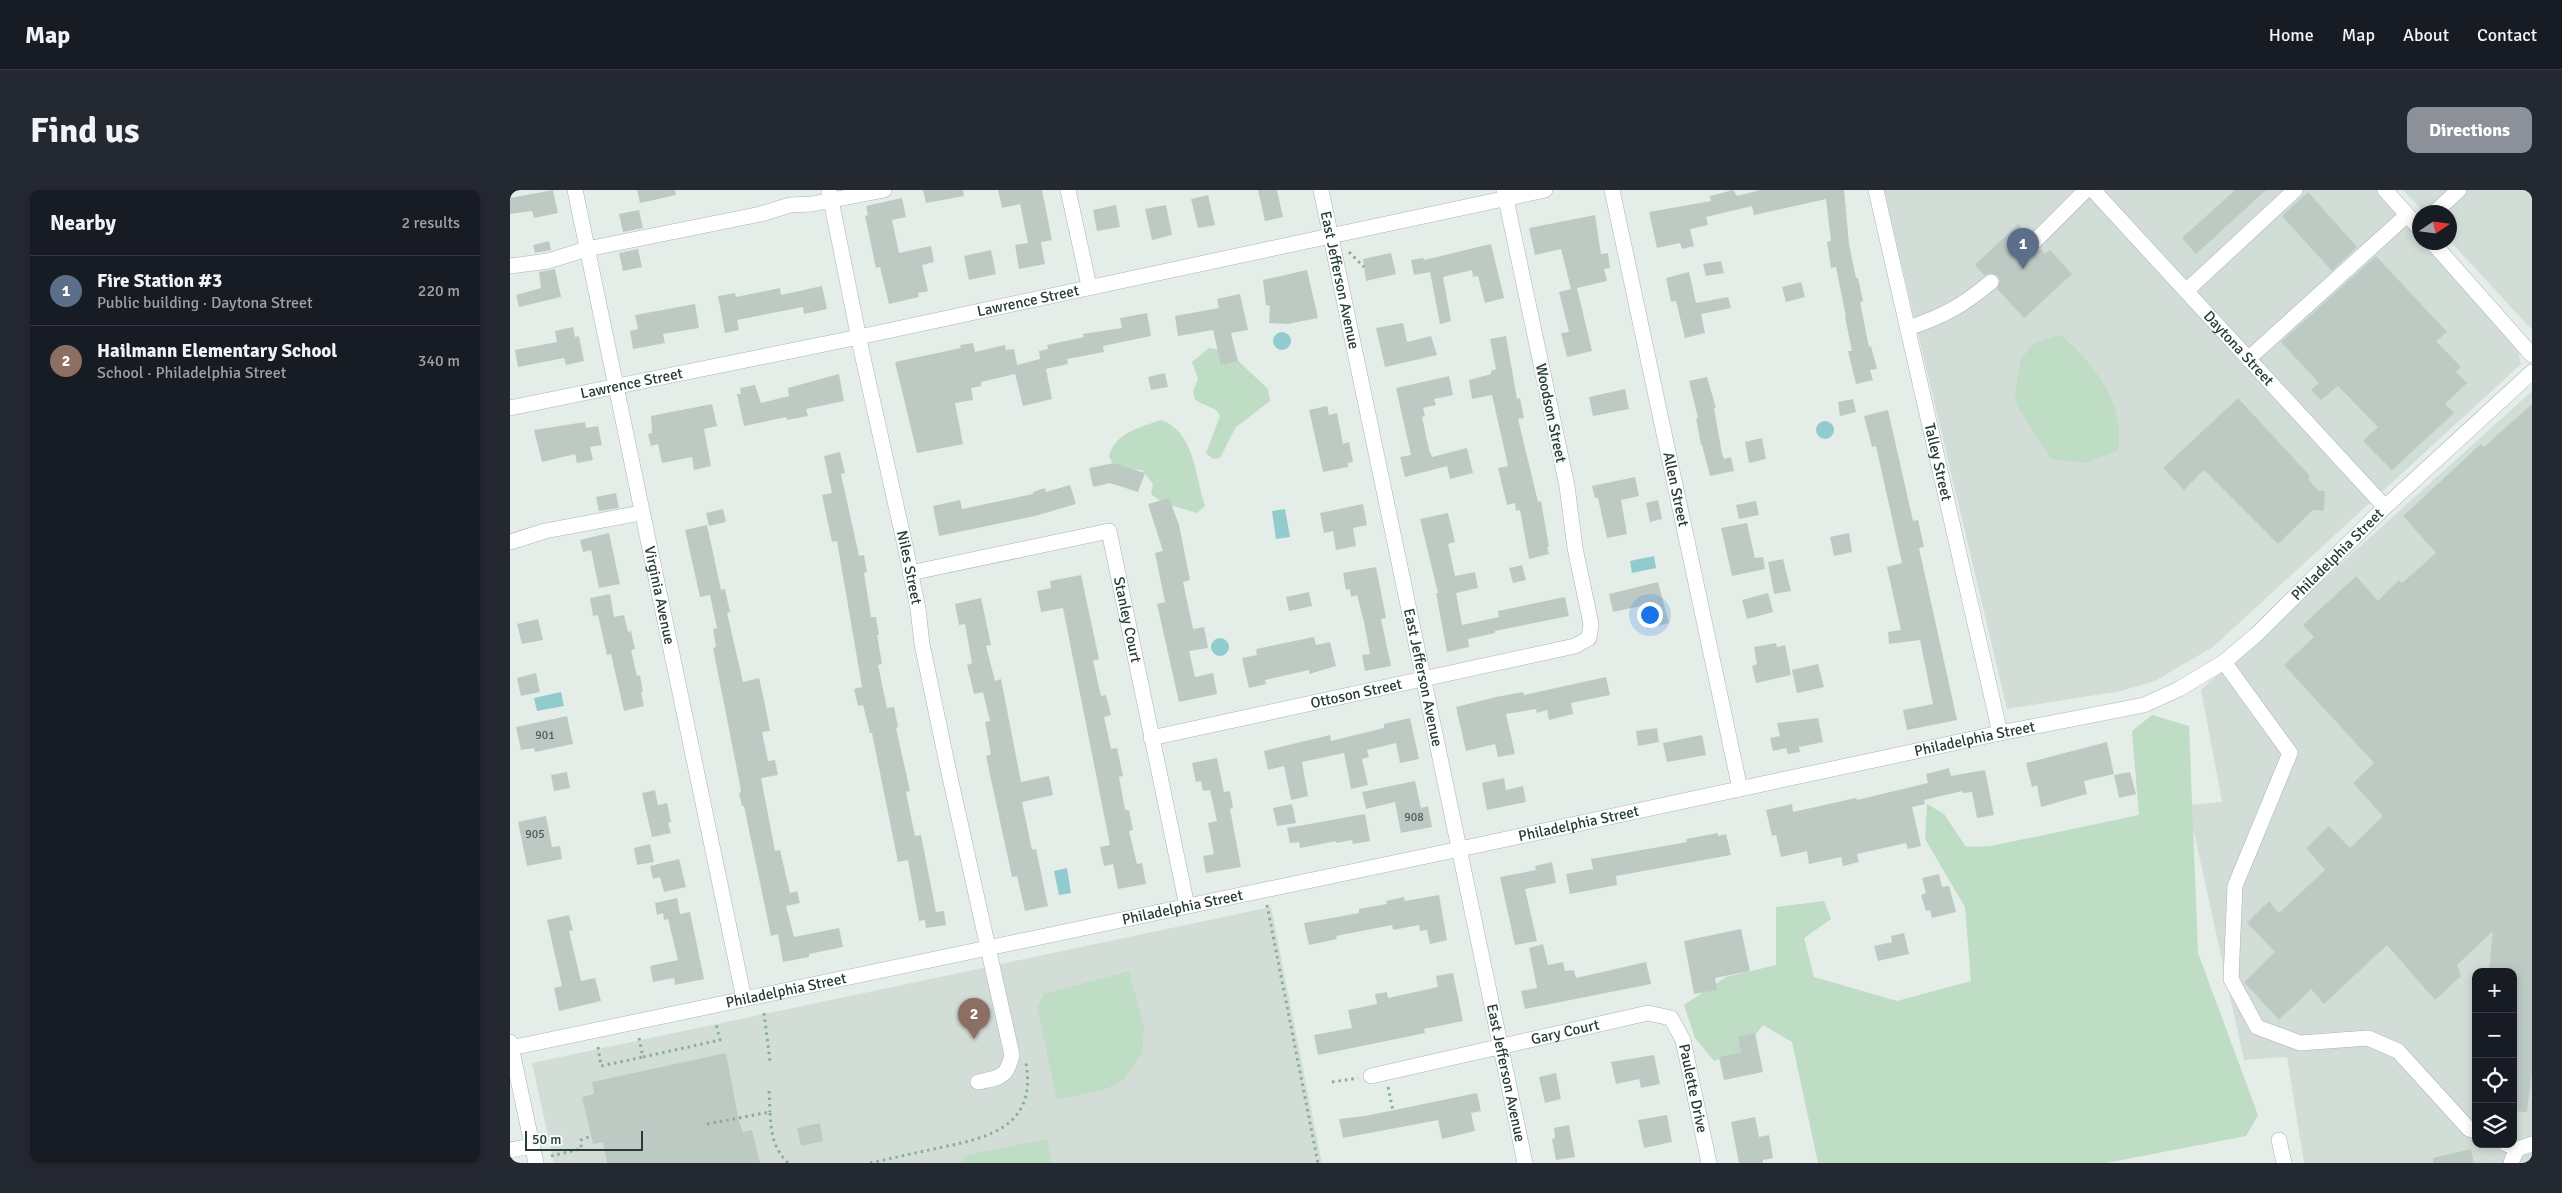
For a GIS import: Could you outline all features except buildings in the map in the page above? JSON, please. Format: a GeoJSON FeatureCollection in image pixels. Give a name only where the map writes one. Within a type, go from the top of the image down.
{"type":"FeatureCollection","features":[{"type":"Feature","properties":{"kind":"street","name":"Virginia Avenue"},"geometry":{"type":"LineString","coordinates":[[575,190],[614,385],[744,999]]}},
{"type":"Feature","properties":{"kind":"street"},"geometry":{"type":"LineString","coordinates":[[510,266],[548,260],[587,249],[761,214],[830,195],[884,190]]}},
{"type":"Feature","properties":{"kind":"street"},"geometry":{"type":"LineString","coordinates":[[1068,190],[1090,286]]}},
{"type":"Feature","properties":{"kind":"street","name":"East Jefferson Avenue"},"geometry":{"type":"LineString","coordinates":[[1321,190],[1525,1163]]}},
{"type":"Feature","properties":{"kind":"street","name":"Lawrence Street"},"geometry":{"type":"LineString","coordinates":[[510,408],[614,385],[859,337],[1331,235],[1504,194],[1545,190]]}},
{"type":"Feature","properties":{"kind":"street","name":"Allen Street"},"geometry":{"type":"LineString","coordinates":[[1612,190],[1740,789]]}},
{"type":"Feature","properties":{"kind":"street","name":"Talley Street"},"geometry":{"type":"LineString","coordinates":[[1876,190],[2000,733]]}},
{"type":"Feature","properties":{"kind":"street"},"geometry":{"type":"LineString","coordinates":[[2034,242],[2086,190]]}},
{"type":"Feature","properties":{"kind":"street","name":"Daytona Street"},"geometry":{"type":"LineString","coordinates":[[2093,190],[2385,507]]}},
{"type":"Feature","properties":{"kind":"street"},"geometry":{"type":"LineString","coordinates":[[2186,291],[2295,190]]}},
{"type":"Feature","properties":{"kind":"street"},"geometry":{"type":"LineString","coordinates":[[2386,190],[2412,220]]}},
{"type":"Feature","properties":{"kind":"street"},"geometry":{"type":"LineString","coordinates":[[2443,205],[2459,190]]}},
{"type":"Feature","properties":{"kind":"street","name":"Woodson Street"},"geometry":{"type":"LineString","coordinates":[[1504,194],[1568,494],[1575,548],[1591,624],[1589,638]]}},
{"type":"Feature","properties":{"kind":"street","name":"Niles Street"},"geometry":{"type":"LineString","coordinates":[[830,195],[910,573],[949,773],[1012,1055],[1007,1071],[1003,1076],[978,1082]]}},
{"type":"Feature","properties":{"kind":"street"},"geometry":{"type":"LineString","coordinates":[[2248,359],[2407,215]]}},
{"type":"Feature","properties":{"kind":"street"},"geometry":{"type":"LineString","coordinates":[[2439,250],[2532,354]]}},
{"type":"Feature","properties":{"kind":"street"},"geometry":{"type":"LineString","coordinates":[[1908,328],[1943,316],[1969,300],[1991,282]]}},
{"type":"Feature","properties":{"kind":"street","name":"Philadelphia Street"},"geometry":{"type":"LineString","coordinates":[[511,1045],[744,999],[989,946],[1460,849],[2000,733],[2144,705],[2179,689],[2224,662],[2257,634],[2385,507],[2532,372]]}},
{"type":"Feature","properties":{"kind":"street"},"geometry":{"type":"LineString","coordinates":[[510,542],[545,531],[641,513]]}},
{"type":"Feature","properties":{"kind":"street","name":"Stanley Court"},"geometry":{"type":"LineString","coordinates":[[910,573],[1109,531],[1187,906]]}},
{"type":"Feature","properties":{"kind":"street","name":"Ottoson Street"},"geometry":{"type":"LineString","coordinates":[[1151,738],[1575,646],[1589,638]]}},
{"type":"Feature","properties":{"kind":"street"},"geometry":{"type":"LineString","coordinates":[[2224,662],[2290,753],[2235,886],[2231,979],[2257,1027],[2300,1043],[2368,1038],[2398,1051],[2472,1129]]}},
{"type":"Feature","properties":{"kind":"street","name":"Gary Court"},"geometry":{"type":"LineString","coordinates":[[1371,1076],[1648,1013],[1671,1018]]}},
{"type":"Feature","properties":{"kind":"street","name":"Paulette Drive"},"geometry":{"type":"LineString","coordinates":[[1671,1018],[1684,1040],[1709,1163]]}},
{"type":"Feature","properties":{"kind":"street"},"geometry":{"type":"LineString","coordinates":[[511,1045],[536,1163]]}},
{"type":"Feature","properties":{"kind":"street"},"geometry":{"type":"LineString","coordinates":[[2279,1140],[2284,1163]]}},
{"type":"Feature","properties":{"kind":"street"},"geometry":{"type":"LineString","coordinates":[[2511,1152],[2532,1144]]}},
{"type":"Feature","properties":{"kind":"street"},"geometry":{"type":"LineString","coordinates":[[510,1150],[532,1146]]}},
{"type":"Feature","properties":{"kind":"path"},"geometry":{"type":"LineString","coordinates":[[1344,249],[1364,267]]}},
{"type":"Feature","properties":{"kind":"path"},"geometry":{"type":"LineString","coordinates":[[1267,905],[1318,1163]]}},
{"type":"Feature","properties":{"kind":"path"},"geometry":{"type":"LineString","coordinates":[[764,1013],[770,1061]]}},
{"type":"Feature","properties":{"kind":"path"},"geometry":{"type":"LineString","coordinates":[[598,1047],[601,1066],[720,1040],[716,1024]]}},
{"type":"Feature","properties":{"kind":"path"},"geometry":{"type":"LineString","coordinates":[[640,1038],[643,1057]]}},
{"type":"Feature","properties":{"kind":"path"},"geometry":{"type":"LineString","coordinates":[[1332,1082],[1371,1076]]}},
{"type":"Feature","properties":{"kind":"path"},"geometry":{"type":"LineString","coordinates":[[1388,1087],[1393,1111]]}},
{"type":"Feature","properties":{"kind":"path"},"geometry":{"type":"LineString","coordinates":[[769,1090],[773,1140],[777,1150],[788,1163]]}},
{"type":"Feature","properties":{"kind":"path"},"geometry":{"type":"LineString","coordinates":[[707,1124],[770,1112]]}},
{"type":"Feature","properties":{"kind":"path"},"geometry":{"type":"LineString","coordinates":[[551,1156],[581,1149],[581,1140],[591,1136]]}},
{"type":"Feature","properties":{"kind":"shaded area"},"geometry":{"type":"Polygon","coordinates":[[[1884,190],[2377,190],[2412,229],[2412,250],[2431,250],[2515,340],[2521,364],[2213,647],[2155,681],[2121,691],[2007,709],[1884,190]]]}},
{"type":"Feature","properties":{"kind":"shaded area"},"geometry":{"type":"Polygon","coordinates":[[[2403,190],[2532,190],[2532,330],[2457,249],[2457,205],[2417,205],[2403,190]]]}},
{"type":"Feature","properties":{"kind":"shaded area"},"geometry":{"type":"Polygon","coordinates":[[[2532,391],[2532,1163],[2304,1163],[2287,1057],[2244,1060],[2188,805],[2222,802],[2201,690],[2532,391]]]}},
{"type":"Feature","properties":{"kind":"shaded area"},"geometry":{"type":"Polygon","coordinates":[[[1271,907],[1322,1163],[554,1163],[532,1063],[1271,907]]]}},
{"type":"Feature","properties":{"kind":"green space"},"geometry":{"type":"Polygon","coordinates":[[[2061,335],[2086,359],[2096,373],[2112,401],[2117,417],[2118,451],[2085,463],[2051,459],[2016,404],[2015,391],[2021,360],[2032,344],[2061,335]]]}},
{"type":"Feature","properties":{"kind":"green space"},"geometry":{"type":"Polygon","coordinates":[[[1209,348],[1228,351],[1268,389],[1270,401],[1236,427],[1220,458],[1213,459],[1206,453],[1220,416],[1216,410],[1195,400],[1193,392],[1198,379],[1192,362],[1209,348]]]}},
{"type":"Feature","properties":{"kind":"green space"},"geometry":{"type":"Polygon","coordinates":[[[1161,420],[1181,434],[1192,456],[1205,506],[1197,513],[1163,503],[1151,494],[1153,484],[1142,470],[1115,468],[1109,456],[1112,448],[1123,436],[1137,428],[1161,420]]]}},
{"type":"Feature","properties":{"kind":"green space"},"geometry":{"type":"Polygon","coordinates":[[[2152,715],[2189,726],[2198,953],[2258,1115],[2246,1136],[2106,1163],[1818,1163],[1792,1042],[1763,1025],[1743,1051],[1714,1061],[1695,1038],[1684,1005],[1726,977],[1776,965],[1776,907],[1824,901],[1831,919],[1804,938],[1814,977],[1897,1001],[1971,981],[1965,907],[1925,839],[1927,804],[1944,814],[1966,847],[1991,846],[2139,815],[2132,731],[2152,715]]]}},
{"type":"Feature","properties":{"kind":"green space"},"geometry":{"type":"Polygon","coordinates":[[[1129,971],[1144,1028],[1142,1054],[1123,1080],[1106,1089],[1057,1100],[1037,1006],[1044,994],[1129,971]]]}},
{"type":"Feature","properties":{"kind":"green space"},"geometry":{"type":"Polygon","coordinates":[[[1047,1139],[1051,1163],[960,1163],[967,1155],[1047,1139]]]}},
{"type":"Feature","properties":{"kind":"water"},"geometry":{"type":"Polygon","coordinates":[[[1282,332],[1288,335],[1291,341],[1288,347],[1282,350],[1276,347],[1273,341],[1276,335],[1282,332]]]}},
{"type":"Feature","properties":{"kind":"water"},"geometry":{"type":"Polygon","coordinates":[[[1825,421],[1831,424],[1834,430],[1831,436],[1825,439],[1819,436],[1816,430],[1819,424],[1825,421]]]}},
{"type":"Feature","properties":{"kind":"water"},"geometry":{"type":"Polygon","coordinates":[[[1285,509],[1290,537],[1276,539],[1272,511],[1285,509]]]}},
{"type":"Feature","properties":{"kind":"water"},"geometry":{"type":"Polygon","coordinates":[[[1654,556],[1656,568],[1632,573],[1630,561],[1654,556]]]}},
{"type":"Feature","properties":{"kind":"water"},"geometry":{"type":"Polygon","coordinates":[[[1220,638],[1226,641],[1229,647],[1226,653],[1220,656],[1214,653],[1211,647],[1214,641],[1220,638]]]}},
{"type":"Feature","properties":{"kind":"water"},"geometry":{"type":"Polygon","coordinates":[[[561,692],[564,706],[537,711],[534,698],[561,692]]]}},
{"type":"Feature","properties":{"kind":"water"},"geometry":{"type":"Polygon","coordinates":[[[1067,868],[1071,893],[1059,895],[1054,871],[1067,868]]]}},
{"type":"Feature","properties":{"kind":"place","name":"Fire Station #3"},"geometry":{"type":"Point","coordinates":[2023,269]}},
{"type":"Feature","properties":{"kind":"place","name":"Hailmann Elementary School"},"geometry":{"type":"Point","coordinates":[974,1039]}}]}
